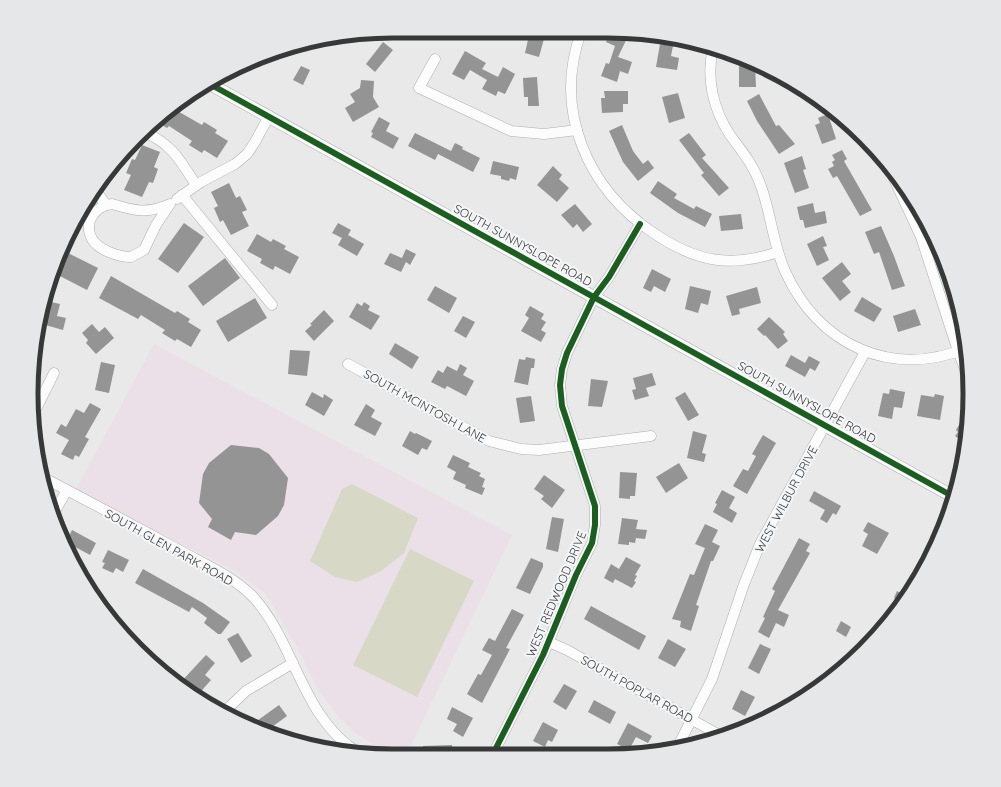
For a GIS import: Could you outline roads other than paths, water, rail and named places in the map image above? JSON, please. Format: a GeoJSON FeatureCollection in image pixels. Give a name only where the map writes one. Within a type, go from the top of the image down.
{"type":"FeatureCollection","features":[{"type":"Feature","properties":{"kind":"street"},"geometry":{"type":"LineString","coordinates":[[580,38],[573,64],[572,88],[572,104],[577,130],[590,166],[604,188],[620,206],[640,224],[668,242],[703,257],[724,261],[746,261],[778,252]]}},
{"type":"Feature","properties":{"kind":"street"},"geometry":{"type":"LineString","coordinates":[[712,54],[710,74],[715,104],[723,123],[750,162],[759,180],[766,199],[778,252],[791,284],[812,314],[850,345],[865,352],[897,360],[941,357],[960,351]]}},
{"type":"Feature","properties":{"kind":"street"},"geometry":{"type":"LineString","coordinates":[[435,59],[419,88],[511,131],[544,134],[577,130]]}},
{"type":"Feature","properties":{"kind":"street","name":"SOUTH SUNNYSLOPE ROAD"},"geometry":{"type":"LineString","coordinates":[[215,87],[948,494]]}},
{"type":"Feature","properties":{"kind":"street"},"geometry":{"type":"LineString","coordinates":[[170,204],[156,225],[144,250],[131,257],[117,255],[100,247],[92,239],[90,232],[90,219],[100,207],[106,205],[150,211],[170,204],[196,185],[235,164],[247,154],[269,116]]}},
{"type":"Feature","properties":{"kind":"street"},"geometry":{"type":"LineString","coordinates":[[150,135],[168,146],[196,185]]}},
{"type":"Feature","properties":{"kind":"street"},"geometry":{"type":"LineString","coordinates":[[900,191],[921,237],[959,342]]}},
{"type":"Feature","properties":{"kind":"street"},"geometry":{"type":"LineString","coordinates":[[99,195],[106,205]]}},
{"type":"Feature","properties":{"kind":"street"},"geometry":{"type":"LineString","coordinates":[[182,195],[272,304]]}},
{"type":"Feature","properties":{"kind":"street","name":"WEST REDWOOD DRIVE"},"geometry":{"type":"LineString","coordinates":[[496,749],[549,642],[594,535],[595,506],[562,406],[560,385],[562,369],[567,353],[594,297],[609,278],[640,224]]}},
{"type":"Feature","properties":{"kind":"street","name":"WEST WILBUR DRIVE"},"geometry":{"type":"LineString","coordinates":[[681,741],[712,679],[743,587],[760,544],[865,352]]}},
{"type":"Feature","properties":{"kind":"street","name":"SOUTH MCINTOSH LANE"},"geometry":{"type":"LineString","coordinates":[[348,364],[489,441],[521,449],[539,450],[651,436]]}},
{"type":"Feature","properties":{"kind":"street"},"geometry":{"type":"LineString","coordinates":[[38,404],[54,373]]}},
{"type":"Feature","properties":{"kind":"street","name":"SOUTH GLEN PARK ROAD"},"geometry":{"type":"LineString","coordinates":[[49,481],[198,561],[243,589],[254,598],[270,620],[322,718],[336,736],[347,746]]}},
{"type":"Feature","properties":{"kind":"street"},"geometry":{"type":"LineString","coordinates":[[57,508],[67,490]]}},
{"type":"Feature","properties":{"kind":"street","name":"SOUTH POPLAR ROAD"},"geometry":{"type":"LineString","coordinates":[[549,642],[567,650],[715,732]]}},
{"type":"Feature","properties":{"kind":"street"},"geometry":{"type":"LineString","coordinates":[[228,708],[246,691],[293,663]]}}]}
